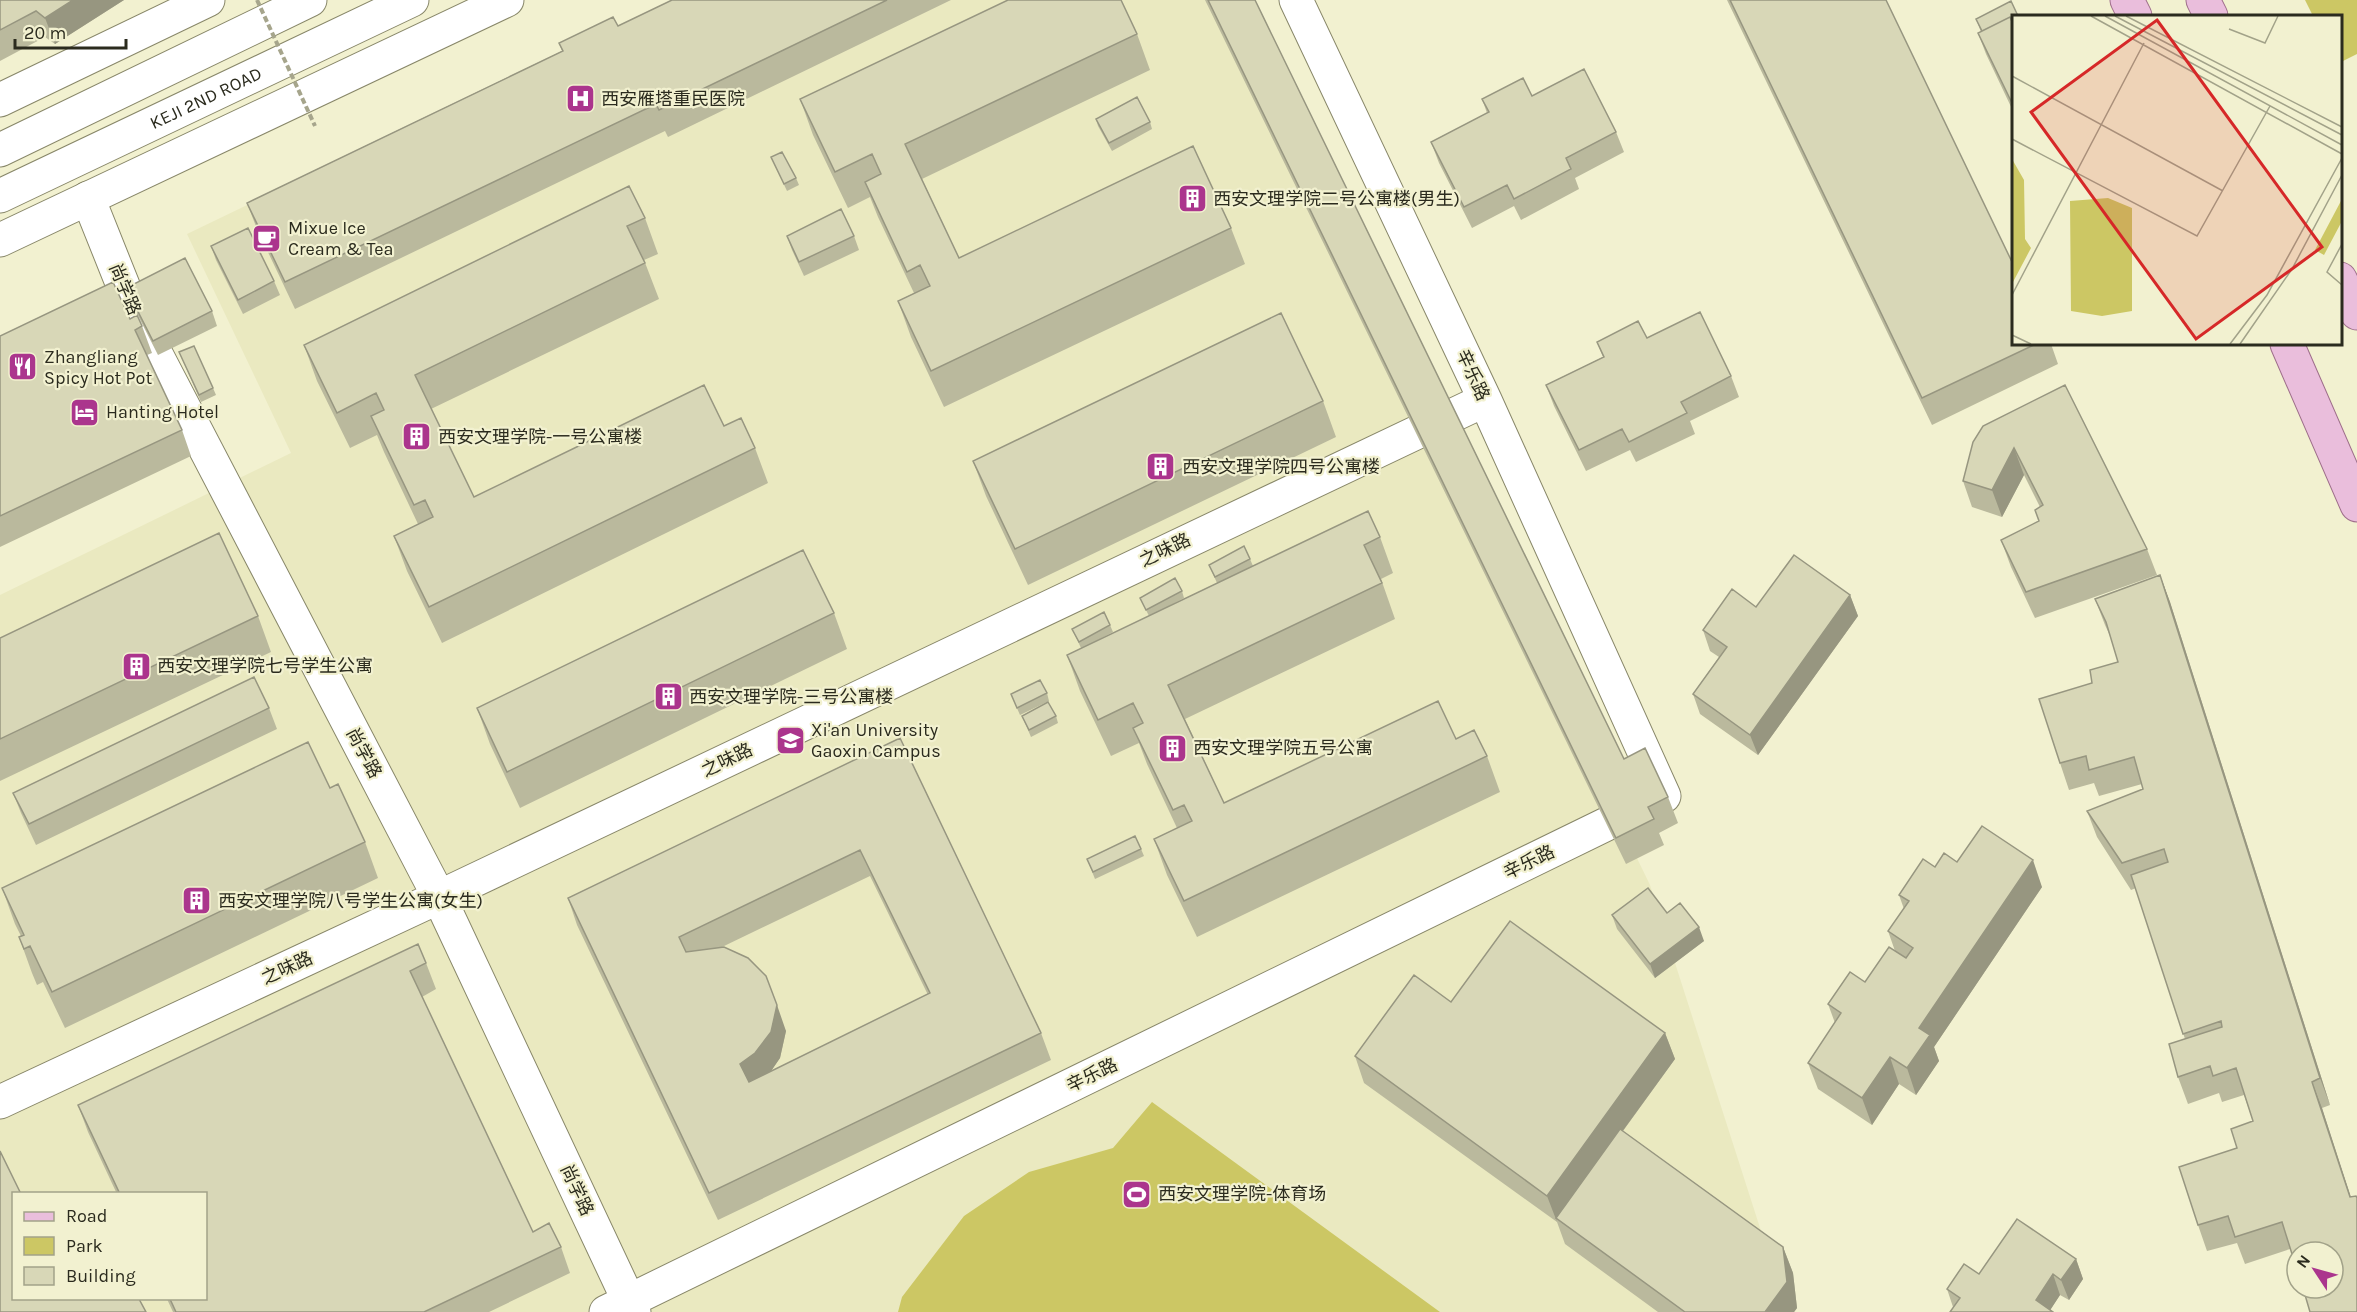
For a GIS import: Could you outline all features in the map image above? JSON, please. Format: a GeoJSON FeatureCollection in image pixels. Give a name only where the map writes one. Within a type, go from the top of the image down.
{"type":"FeatureCollection","features":[{"type":"Feature","properties":{"kind":"main road"},"geometry":{"type":"LineString","coordinates":[[2127,0],[2134,15]]}},
{"type":"Feature","properties":{"kind":"main road"},"geometry":{"type":"LineString","coordinates":[[2203,0],[2210,15]]}},
{"type":"Feature","properties":{"kind":"main road"},"geometry":{"type":"LineString","coordinates":[[2342,283],[2357,313]]}},
{"type":"Feature","properties":{"kind":"main road"},"geometry":{"type":"LineString","coordinates":[[2287,345],[2357,505]]}},
{"type":"Feature","properties":{"kind":"street"},"geometry":{"type":"LineString","coordinates":[[0,100],[208,0]]}},
{"type":"Feature","properties":{"kind":"street"},"geometry":{"type":"LineString","coordinates":[[0,150],[310,0]]}},
{"type":"Feature","properties":{"kind":"street","name":"KEJI 2ND ROAD"},"geometry":{"type":"LineString","coordinates":[[0,196],[412,0]]}},
{"type":"Feature","properties":{"kind":"street"},"geometry":{"type":"LineString","coordinates":[[0,240],[507,0]]}},
{"type":"Feature","properties":{"kind":"street","name":"辛乐路"},"geometry":{"type":"LineString","coordinates":[[623,1308],[1664,796],[1485,400],[1296,0]]}},
{"type":"Feature","properties":{"kind":"street","name":"尚学路"},"geometry":{"type":"LineString","coordinates":[[88,198],[132,308],[439,897],[623,1308]]}},
{"type":"Feature","properties":{"kind":"street","name":"之味路"},"geometry":{"type":"LineString","coordinates":[[0,1102],[439,897],[1485,400]]}},
{"type":"Feature","properties":{"kind":"path"},"geometry":{"type":"LineString","coordinates":[[257,0],[315,126]]}},
{"type":"Feature","properties":{"kind":"shaded area","name":"Xi'an University Gaoxin Campus"},"geometry":{"type":"Polygon","coordinates":[[[671,0],[1221,0],[1650,885],[1787,1312],[0,1312],[0,595],[291,453],[187,234],[671,0]]]}},
{"type":"Feature","properties":{"kind":"green space"},"geometry":{"type":"Polygon","coordinates":[[[2305,0],[2357,0],[2357,54],[2342,62],[2342,15],[2312,15],[2305,0]]]}},
{"type":"Feature","properties":{"kind":"green space","name":"西安文理学院-体育场"},"geometry":{"type":"Polygon","coordinates":[[[1152,1102],[1440,1312],[898,1312],[902,1297],[964,1216],[1029,1172],[1113,1148],[1152,1102]]]}},
{"type":"Feature","properties":{"kind":"building"},"geometry":{"type":"Polygon","coordinates":[[[0,0],[73,0],[45,18],[36,11],[0,30],[0,0]]]}},
{"type":"Feature","properties":{"kind":"building"},"geometry":{"type":"Polygon","coordinates":[[[672,0],[887,0],[659,110],[656,104],[285,282],[247,203],[563,51],[559,43],[613,17],[618,26],[672,0]]]}},
{"type":"Feature","properties":{"kind":"building","name":"西安文理学院二号公寓楼(男生)"},"geometry":{"type":"Polygon","coordinates":[[[1008,0],[1121,0],[1137,34],[905,144],[959,258],[1193,146],[1231,228],[931,371],[898,301],[930,286],[920,265],[907,272],[865,182],[881,174],[872,154],[835,172],[800,99],[1008,0]]]}},
{"type":"Feature","properties":{"kind":"building"},"geometry":{"type":"Polygon","coordinates":[[[1208,0],[1255,0],[1624,759],[1645,748],[1668,797],[1648,807],[1654,819],[1616,838],[1208,0]]]}},
{"type":"Feature","properties":{"kind":"building"},"geometry":{"type":"Polygon","coordinates":[[[1730,0],[1886,0],[2012,262],[2012,345],[2034,345],[1922,398],[1730,0]]]}},
{"type":"Feature","properties":{"kind":"building"},"geometry":{"type":"Polygon","coordinates":[[[2011,1],[2018,15],[2012,15],[2012,22],[2010,17],[1982,31],[1976,19],[2011,1]]]}},
{"type":"Feature","properties":{"kind":"building"},"geometry":{"type":"Polygon","coordinates":[[[2010,17],[2012,22],[2012,103],[1978,33],[2010,17]]]}},
{"type":"Feature","properties":{"kind":"building"},"geometry":{"type":"Polygon","coordinates":[[[1584,69],[1616,132],[1566,158],[1571,169],[1514,199],[1507,185],[1464,207],[1431,142],[1489,112],[1482,99],[1523,78],[1532,96],[1584,69]]]}},
{"type":"Feature","properties":{"kind":"building"},"geometry":{"type":"Polygon","coordinates":[[[1137,97],[1150,122],[1109,143],[1096,119],[1137,97]]]}},
{"type":"Feature","properties":{"kind":"building"},"geometry":{"type":"Polygon","coordinates":[[[782,152],[796,178],[784,184],[771,157],[782,152]]]}},
{"type":"Feature","properties":{"kind":"building"},"geometry":{"type":"Polygon","coordinates":[[[629,186],[645,218],[627,226],[645,263],[415,375],[474,497],[704,385],[724,426],[741,418],[755,448],[429,607],[394,536],[433,517],[425,500],[414,505],[371,416],[384,410],[376,393],[337,413],[304,345],[629,186]]]}},
{"type":"Feature","properties":{"kind":"building"},"geometry":{"type":"Polygon","coordinates":[[[841,209],[854,236],[799,262],[787,236],[841,209]]]}},
{"type":"Feature","properties":{"kind":"building"},"geometry":{"type":"Polygon","coordinates":[[[248,228],[274,281],[238,300],[211,246],[248,228]]]}},
{"type":"Feature","properties":{"kind":"building"},"geometry":{"type":"Polygon","coordinates":[[[185,258],[212,311],[153,341],[126,288],[185,258]]]}},
{"type":"Feature","properties":{"kind":"building","name":"Hanting Hotel"},"geometry":{"type":"Polygon","coordinates":[[[113,282],[130,319],[137,315],[142,326],[135,330],[182,430],[0,516],[0,336],[113,282]]]}},
{"type":"Feature","properties":{"kind":"building"},"geometry":{"type":"Polygon","coordinates":[[[1700,312],[1731,376],[1681,402],[1687,413],[1629,442],[1622,429],[1579,450],[1546,385],[1604,357],[1597,342],[1638,321],[1647,338],[1700,312]]]}},
{"type":"Feature","properties":{"kind":"building","name":"西安文理学院四号公寓楼"},"geometry":{"type":"Polygon","coordinates":[[[1281,313],[1323,401],[1015,549],[973,461],[1281,313]]]}},
{"type":"Feature","properties":{"kind":"building"},"geometry":{"type":"Polygon","coordinates":[[[194,346],[213,388],[199,395],[179,352],[194,346]]]}},
{"type":"Feature","properties":{"kind":"building"},"geometry":{"type":"Polygon","coordinates":[[[2065,385],[2147,549],[2026,592],[2001,540],[2039,521],[2035,510],[2043,505],[2014,448],[1992,490],[1963,481],[1973,442],[1983,426],[2065,385]]]}},
{"type":"Feature","properties":{"kind":"building"},"geometry":{"type":"Polygon","coordinates":[[[1368,511],[1380,537],[1364,545],[1382,583],[1168,685],[1224,803],[1438,701],[1456,739],[1474,730],[1487,756],[1184,901],[1154,839],[1192,821],[1184,805],[1173,810],[1133,728],[1143,723],[1133,703],[1098,720],[1067,655],[1368,511]]]}},
{"type":"Feature","properties":{"kind":"building"},"geometry":{"type":"Polygon","coordinates":[[[219,533],[258,616],[0,739],[0,638],[219,533]]]}},
{"type":"Feature","properties":{"kind":"building"},"geometry":{"type":"Polygon","coordinates":[[[1244,546],[1250,559],[1215,577],[1209,565],[1244,546]]]}},
{"type":"Feature","properties":{"kind":"building"},"geometry":{"type":"Polygon","coordinates":[[[803,550],[834,613],[507,772],[477,708],[803,550]]]}},
{"type":"Feature","properties":{"kind":"building"},"geometry":{"type":"Polygon","coordinates":[[[1794,555],[1850,595],[1750,735],[1693,694],[1727,647],[1703,630],[1732,589],[1756,607],[1794,555]]]}},
{"type":"Feature","properties":{"kind":"building"},"geometry":{"type":"Polygon","coordinates":[[[2160,575],[2320,1078],[2312,1082],[2350,1197],[2356,1196],[2357,1198],[2357,1312],[2310,1312],[2306,1300],[2345,1300],[2345,1240],[2288,1240],[2282,1222],[2235,1237],[2228,1216],[2198,1225],[2179,1167],[2237,1148],[2231,1129],[2253,1121],[2236,1068],[2213,1076],[2210,1066],[2178,1077],[2169,1044],[2222,1027],[2221,1021],[2183,1034],[2131,875],[2168,862],[2164,849],[2122,863],[2087,811],[2143,789],[2134,757],[2089,770],[2086,756],[2060,763],[2039,699],[2092,683],[2090,670],[2118,662],[2106,622],[2095,599],[2160,575]]]}},
{"type":"Feature","properties":{"kind":"building"},"geometry":{"type":"Polygon","coordinates":[[[1175,578],[1182,591],[1146,610],[1140,598],[1175,578]]]}},
{"type":"Feature","properties":{"kind":"building"},"geometry":{"type":"Polygon","coordinates":[[[1104,612],[1110,625],[1079,642],[1072,629],[1104,612]]]}},
{"type":"Feature","properties":{"kind":"building"},"geometry":{"type":"Polygon","coordinates":[[[254,677],[269,708],[29,824],[13,793],[254,677]]]}},
{"type":"Feature","properties":{"kind":"building"},"geometry":{"type":"Polygon","coordinates":[[[1040,680],[1047,693],[1017,708],[1011,694],[1040,680]]]}},
{"type":"Feature","properties":{"kind":"building"},"geometry":{"type":"Polygon","coordinates":[[[1048,702],[1056,716],[1029,730],[1022,716],[1048,702]]]}},
{"type":"Feature","properties":{"kind":"building"},"geometry":{"type":"Polygon","coordinates":[[[900,738],[1041,1033],[709,1193],[568,898],[900,738]],[[860,850],[679,937],[686,952],[724,947],[748,958],[766,976],[777,1005],[771,1032],[755,1053],[740,1064],[749,1082],[930,993],[860,850]]]}},
{"type":"Feature","properties":{"kind":"building","name":"西安文理学院八号学生公寓(女生)"},"geometry":{"type":"Polygon","coordinates":[[[308,742],[330,788],[338,784],[365,842],[52,992],[30,946],[24,949],[19,937],[24,935],[2,888],[308,742]]]}},
{"type":"Feature","properties":{"kind":"building"},"geometry":{"type":"Polygon","coordinates":[[[1982,826],[2033,860],[1919,1028],[1930,1035],[1907,1068],[1890,1057],[1862,1098],[1808,1063],[1841,1013],[1828,1004],[1850,972],[1865,982],[1889,947],[1906,958],[1913,948],[1888,931],[1909,901],[1899,895],[1923,859],[1935,867],[1944,853],[1957,862],[1982,826]]]}},
{"type":"Feature","properties":{"kind":"building"},"geometry":{"type":"Polygon","coordinates":[[[1135,836],[1141,849],[1093,872],[1087,859],[1135,836]]]}},
{"type":"Feature","properties":{"kind":"building"},"geometry":{"type":"Polygon","coordinates":[[[1648,888],[1667,913],[1680,903],[1699,927],[1650,964],[1612,915],[1648,888]]]}},
{"type":"Feature","properties":{"kind":"building"},"geometry":{"type":"Polygon","coordinates":[[[1510,921],[1665,1033],[1547,1196],[1355,1056],[1414,975],[1451,1002],[1510,921]]]}},
{"type":"Feature","properties":{"kind":"building"},"geometry":{"type":"Polygon","coordinates":[[[418,944],[426,963],[410,971],[533,1232],[549,1223],[561,1247],[424,1312],[176,1312],[170,1300],[207,1300],[207,1192],[119,1192],[78,1105],[418,944]]]}},
{"type":"Feature","properties":{"kind":"building"},"geometry":{"type":"Polygon","coordinates":[[[1620,1129],[1783,1247],[1787,1282],[1765,1312],[1685,1312],[1556,1218],[1620,1129]]]}},
{"type":"Feature","properties":{"kind":"building"},"geometry":{"type":"Polygon","coordinates":[[[0,1151],[20,1192],[12,1192],[12,1300],[140,1300],[146,1312],[0,1312],[0,1151]]]}},
{"type":"Feature","properties":{"kind":"building"},"geometry":{"type":"Polygon","coordinates":[[[2017,1219],[2076,1259],[2061,1280],[2053,1274],[2036,1300],[2053,1312],[1950,1312],[1960,1298],[1947,1289],[1964,1264],[1979,1274],[2017,1219]]]}},
{"type":"Feature","properties":{"kind":"place","name":"西安雁塔重民医院"},"geometry":{"type":"Point","coordinates":[580,99]}},
{"type":"Feature","properties":{"kind":"place","name":"西安文理学院二号公寓楼(男生)"},"geometry":{"type":"Point","coordinates":[1192,199]}},
{"type":"Feature","properties":{"kind":"place","name":"Mixue Ice Cream & Tea"},"geometry":{"type":"Point","coordinates":[267,238]}},
{"type":"Feature","properties":{"kind":"place","name":"Zhangliang Spicy Hot Pot"},"geometry":{"type":"Point","coordinates":[23,367]}},
{"type":"Feature","properties":{"kind":"place","name":"Hanting Hotel"},"geometry":{"type":"Point","coordinates":[85,412]}},
{"type":"Feature","properties":{"kind":"place","name":"西安文理学院-一号公寓楼"},"geometry":{"type":"Point","coordinates":[417,437]}},
{"type":"Feature","properties":{"kind":"place","name":"西安文理学院四号公寓楼"},"geometry":{"type":"Point","coordinates":[1161,467]}},
{"type":"Feature","properties":{"kind":"place","name":"西安文理学院七号学生公寓"},"geometry":{"type":"Point","coordinates":[136,666]}},
{"type":"Feature","properties":{"kind":"place","name":"西安文理学院-三号公寓楼"},"geometry":{"type":"Point","coordinates":[668,697]}},
{"type":"Feature","properties":{"kind":"place","name":"Xi'an University Gaoxin Campus"},"geometry":{"type":"Point","coordinates":[790,740]}},
{"type":"Feature","properties":{"kind":"place","name":"西安文理学院五号公寓"},"geometry":{"type":"Point","coordinates":[1172,748]}},
{"type":"Feature","properties":{"kind":"place","name":"西安文理学院八号学生公寓(女生)"},"geometry":{"type":"Point","coordinates":[197,901]}},
{"type":"Feature","properties":{"kind":"place","name":"西安文理学院-体育场"},"geometry":{"type":"Point","coordinates":[1137,1194]}}]}
